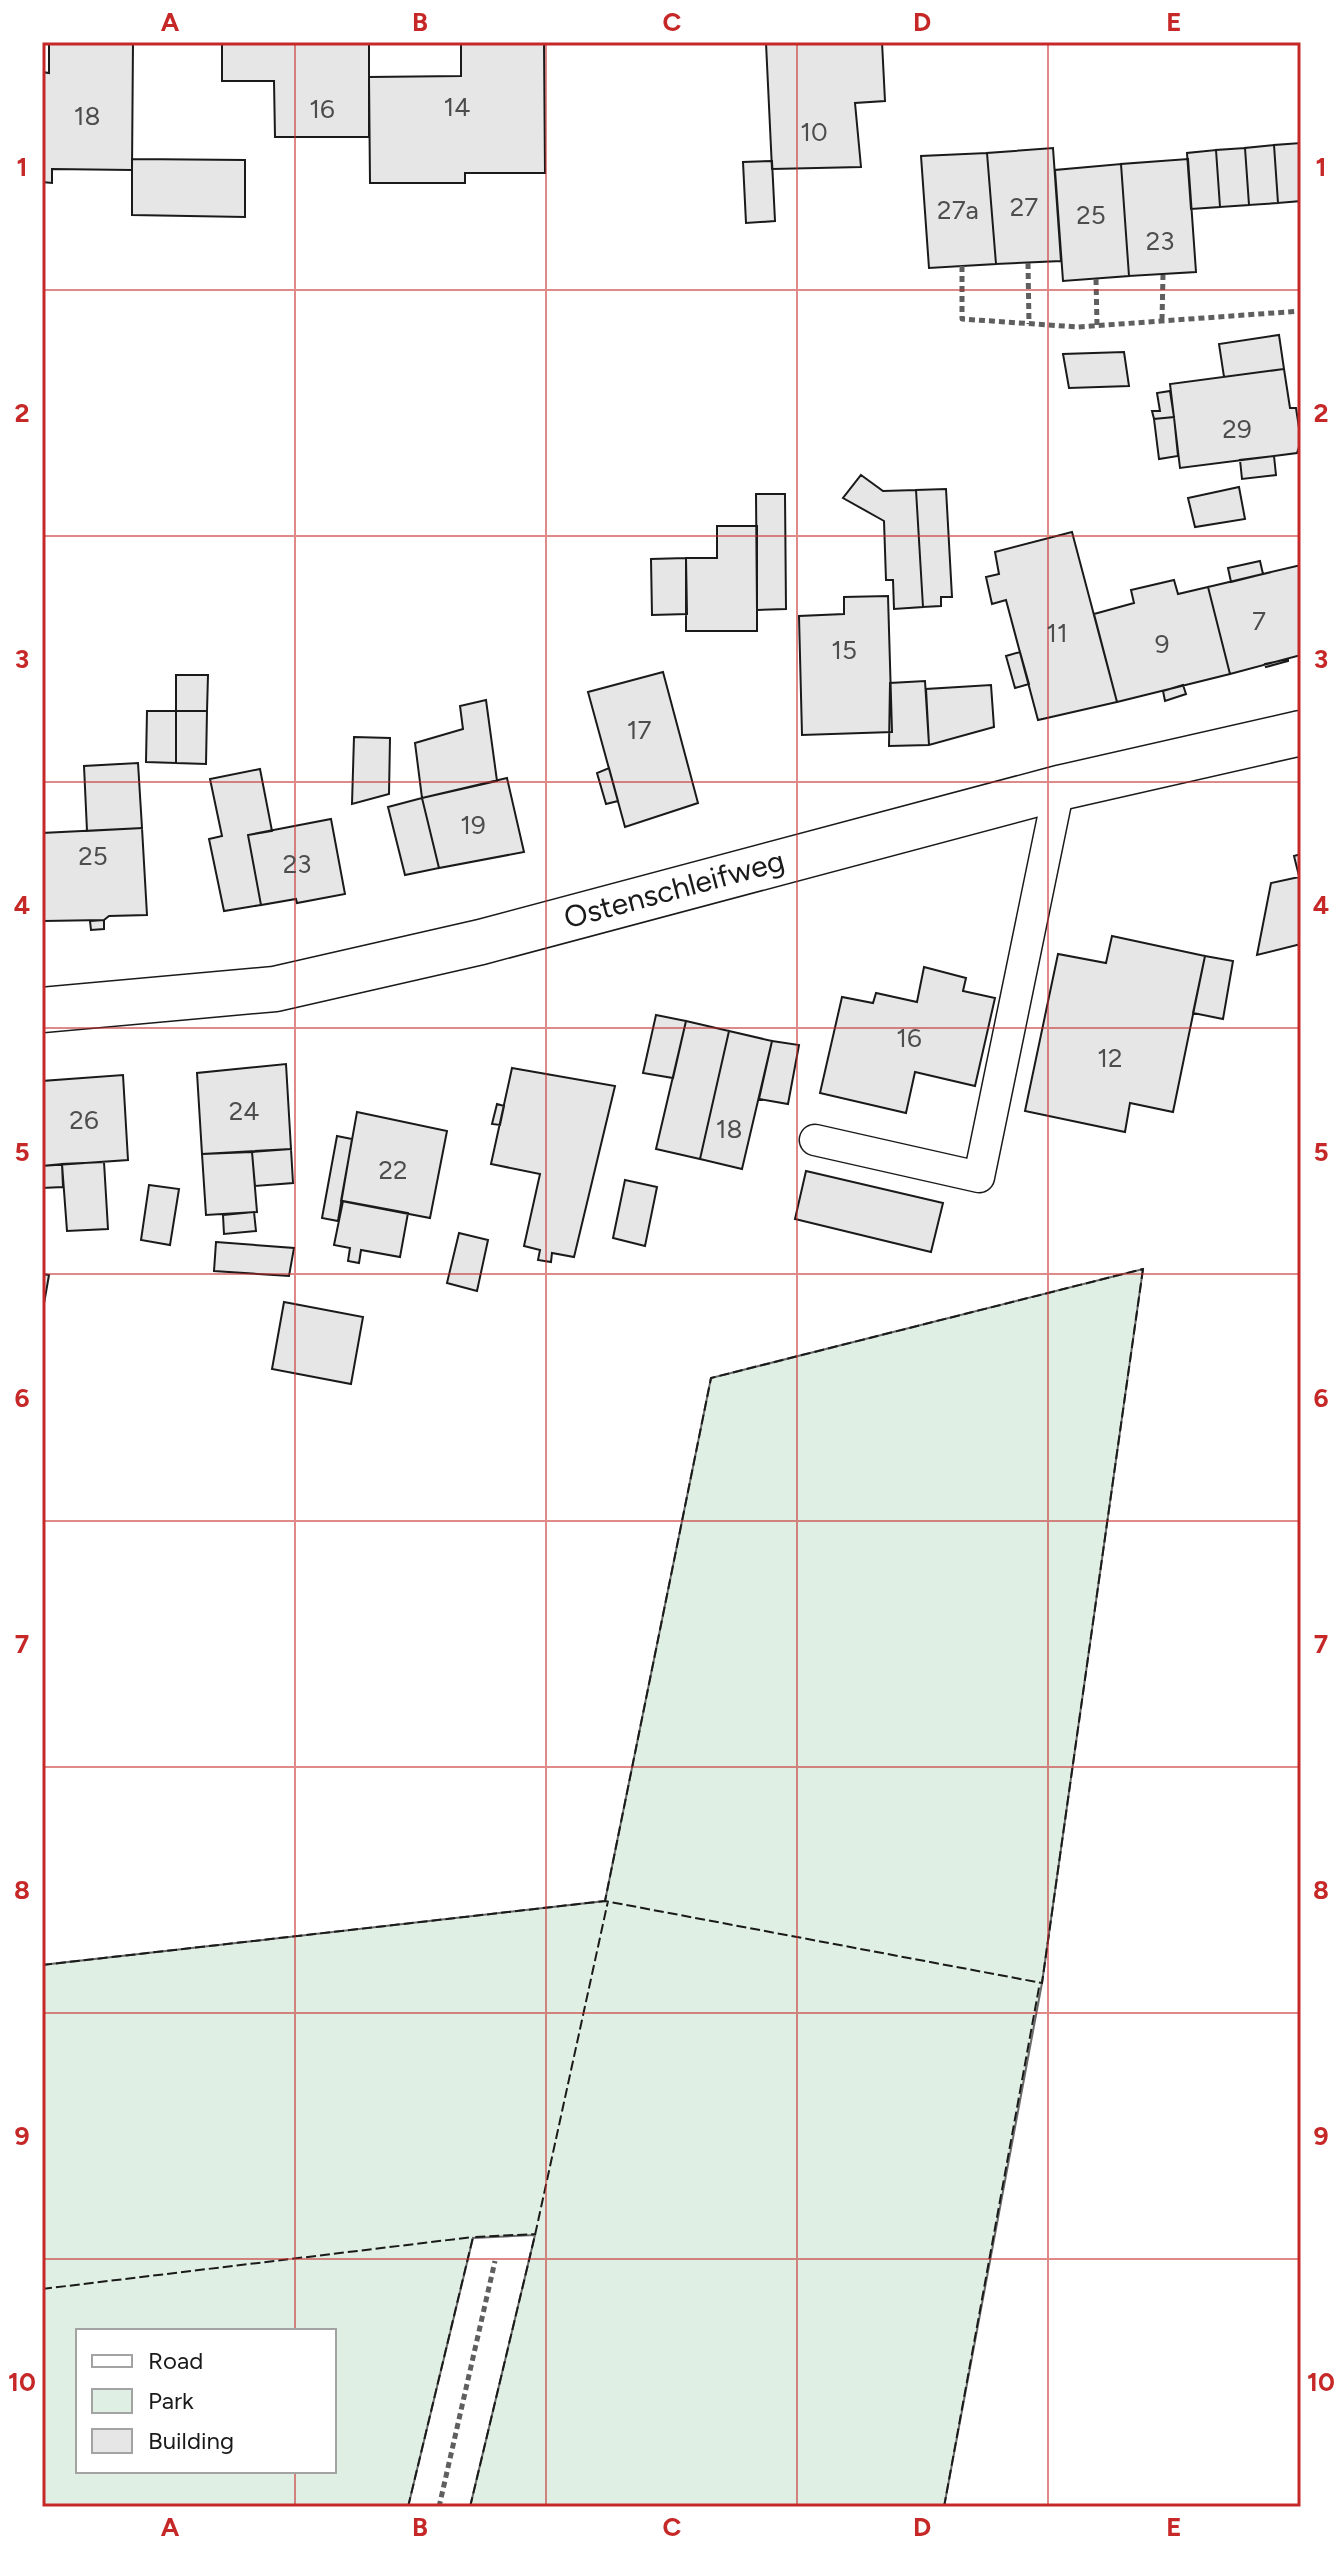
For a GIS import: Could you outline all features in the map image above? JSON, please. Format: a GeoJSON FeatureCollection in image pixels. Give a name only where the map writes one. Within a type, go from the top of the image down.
{"type":"FeatureCollection","features":[{"type":"Feature","properties":{"kind":"street","name":"Ostenschleifweg"},"geometry":{"type":"LineString","coordinates":[[42,1010],[289,985],[481,942],[1059,788],[1301,733]]}},
{"type":"Feature","properties":{"kind":"lane"},"geometry":{"type":"LineString","coordinates":[[815,1140],[979,1177],[1059,788]]}},
{"type":"Feature","properties":{"kind":"path"},"geometry":{"type":"LineString","coordinates":[[1028,263],[1029,324]]}},
{"type":"Feature","properties":{"kind":"path"},"geometry":{"type":"LineString","coordinates":[[962,266],[962,319],[1097,325],[1301,311]]}},
{"type":"Feature","properties":{"kind":"path"},"geometry":{"type":"LineString","coordinates":[[1162,320],[1163,275]]}},
{"type":"Feature","properties":{"kind":"path"},"geometry":{"type":"LineString","coordinates":[[1096,279],[1097,325]]}},
{"type":"Feature","properties":{"kind":"path"},"geometry":{"type":"LineString","coordinates":[[439,2507],[495,2261]]}},
{"type":"Feature","properties":{"kind":"green space"},"geometry":{"type":"Polygon","coordinates":[[[1143,1269],[1042,1983],[944,2507],[470,2507],[535,2235],[473,2238],[408,2507],[42,2507],[42,1965],[605,1901],[711,1378],[1143,1269]]]}},
{"type":"Feature","properties":{"kind":"building"},"geometry":{"type":"Polygon","coordinates":[[[49,42],[133,42],[132,170],[52,169],[52,183],[42,182],[42,72],[49,73],[49,42]]]}},
{"type":"Feature","properties":{"kind":"building"},"geometry":{"type":"Polygon","coordinates":[[[222,42],[369,42],[369,137],[275,137],[274,81],[222,81],[222,42]]]}},
{"type":"Feature","properties":{"kind":"building"},"geometry":{"type":"Polygon","coordinates":[[[461,42],[544,42],[545,173],[465,173],[465,183],[370,183],[369,77],[461,76],[461,42]]]}},
{"type":"Feature","properties":{"kind":"building"},"geometry":{"type":"Polygon","coordinates":[[[882,42],[885,101],[855,103],[861,167],[772,169],[766,43],[882,42]]]}},
{"type":"Feature","properties":{"kind":"building"},"geometry":{"type":"Polygon","coordinates":[[[1301,143],[1301,201],[1278,203],[1274,145],[1301,143]]]}},
{"type":"Feature","properties":{"kind":"building"},"geometry":{"type":"Polygon","coordinates":[[[1274,145],[1278,203],[1249,205],[1245,148],[1274,145]]]}},
{"type":"Feature","properties":{"kind":"building"},"geometry":{"type":"Polygon","coordinates":[[[1053,148],[1061,261],[996,264],[987,153],[1053,148]]]}},
{"type":"Feature","properties":{"kind":"building"},"geometry":{"type":"Polygon","coordinates":[[[1245,148],[1249,205],[1220,207],[1216,150],[1245,148]]]}},
{"type":"Feature","properties":{"kind":"building"},"geometry":{"type":"Polygon","coordinates":[[[1216,150],[1220,207],[1191,209],[1187,153],[1216,150]]]}},
{"type":"Feature","properties":{"kind":"building"},"geometry":{"type":"Polygon","coordinates":[[[987,153],[996,264],[929,268],[921,156],[987,153]]]}},
{"type":"Feature","properties":{"kind":"building"},"geometry":{"type":"Polygon","coordinates":[[[132,159],[245,160],[245,217],[132,215],[132,159]]]}},
{"type":"Feature","properties":{"kind":"building"},"geometry":{"type":"Polygon","coordinates":[[[1188,159],[1196,272],[1129,276],[1121,164],[1188,159]]]}},
{"type":"Feature","properties":{"kind":"building"},"geometry":{"type":"Polygon","coordinates":[[[772,161],[775,221],[746,223],[743,162],[772,161]]]}},
{"type":"Feature","properties":{"kind":"building"},"geometry":{"type":"Polygon","coordinates":[[[1121,164],[1129,276],[1063,281],[1055,170],[1121,164]]]}},
{"type":"Feature","properties":{"kind":"building"},"geometry":{"type":"Polygon","coordinates":[[[1279,335],[1284,369],[1224,377],[1219,344],[1279,335]]]}},
{"type":"Feature","properties":{"kind":"building"},"geometry":{"type":"Polygon","coordinates":[[[1124,352],[1129,386],[1069,388],[1063,354],[1124,352]]]}},
{"type":"Feature","properties":{"kind":"building"},"geometry":{"type":"Polygon","coordinates":[[[1284,369],[1290,408],[1296,408],[1301,441],[1297,453],[1180,468],[1170,384],[1284,369]]]}},
{"type":"Feature","properties":{"kind":"building"},"geometry":{"type":"Polygon","coordinates":[[[1170,391],[1174,417],[1154,419],[1152,411],[1160,411],[1157,393],[1170,391]]]}},
{"type":"Feature","properties":{"kind":"building"},"geometry":{"type":"Polygon","coordinates":[[[1174,417],[1178,456],[1159,459],[1154,419],[1174,417]]]}},
{"type":"Feature","properties":{"kind":"building"},"geometry":{"type":"Polygon","coordinates":[[[1274,456],[1276,475],[1242,479],[1240,460],[1274,456]]]}},
{"type":"Feature","properties":{"kind":"building"},"geometry":{"type":"Polygon","coordinates":[[[861,475],[883,491],[916,490],[923,607],[894,609],[893,580],[886,580],[884,521],[843,498],[861,475]]]}},
{"type":"Feature","properties":{"kind":"building"},"geometry":{"type":"Polygon","coordinates":[[[1239,487],[1245,519],[1195,527],[1188,498],[1239,487]]]}},
{"type":"Feature","properties":{"kind":"building"},"geometry":{"type":"Polygon","coordinates":[[[946,489],[952,597],[941,597],[941,606],[923,607],[916,490],[946,489]]]}},
{"type":"Feature","properties":{"kind":"building"},"geometry":{"type":"Polygon","coordinates":[[[756,494],[785,494],[786,609],[757,610],[756,494]]]}},
{"type":"Feature","properties":{"kind":"building"},"geometry":{"type":"Polygon","coordinates":[[[717,526],[757,526],[757,631],[686,631],[686,558],[717,558],[717,526]]]}},
{"type":"Feature","properties":{"kind":"building"},"geometry":{"type":"Polygon","coordinates":[[[1072,532],[1117,702],[1038,720],[1006,600],[992,604],[986,577],[999,574],[995,552],[1072,532]]]}},
{"type":"Feature","properties":{"kind":"building"},"geometry":{"type":"Polygon","coordinates":[[[686,558],[687,614],[652,615],[651,559],[686,558]]]}},
{"type":"Feature","properties":{"kind":"building"},"geometry":{"type":"Polygon","coordinates":[[[1260,561],[1263,574],[1231,582],[1228,568],[1260,561]]]}},
{"type":"Feature","properties":{"kind":"building"},"geometry":{"type":"Polygon","coordinates":[[[1301,565],[1301,655],[1230,674],[1208,587],[1301,565]]]}},
{"type":"Feature","properties":{"kind":"building"},"geometry":{"type":"Polygon","coordinates":[[[1174,580],[1178,594],[1208,587],[1230,674],[1117,702],[1094,614],[1134,603],[1131,590],[1174,580]]]}},
{"type":"Feature","properties":{"kind":"building"},"geometry":{"type":"Polygon","coordinates":[[[888,596],[892,732],[802,735],[799,616],[844,614],[844,597],[888,596]]]}},
{"type":"Feature","properties":{"kind":"building"},"geometry":{"type":"Polygon","coordinates":[[[1020,652],[1029,684],[1015,688],[1006,656],[1020,652]]]}},
{"type":"Feature","properties":{"kind":"building"},"geometry":{"type":"Polygon","coordinates":[[[1288,659],[1266,667],[1265,664],[1288,659]]]}},
{"type":"Feature","properties":{"kind":"building"},"geometry":{"type":"Polygon","coordinates":[[[663,672],[698,803],[625,827],[588,692],[663,672]]]}},
{"type":"Feature","properties":{"kind":"building"},"geometry":{"type":"Polygon","coordinates":[[[176,675],[208,675],[207,711],[176,711],[176,675]]]}},
{"type":"Feature","properties":{"kind":"building"},"geometry":{"type":"Polygon","coordinates":[[[925,681],[929,745],[889,746],[890,683],[925,681]]]}},
{"type":"Feature","properties":{"kind":"building"},"geometry":{"type":"Polygon","coordinates":[[[991,685],[994,727],[929,745],[926,689],[991,685]]]}},
{"type":"Feature","properties":{"kind":"building"},"geometry":{"type":"Polygon","coordinates":[[[1183,685],[1186,694],[1165,701],[1163,691],[1183,685]]]}},
{"type":"Feature","properties":{"kind":"building"},"geometry":{"type":"Polygon","coordinates":[[[486,700],[497,781],[422,798],[415,743],[463,729],[460,706],[486,700]]]}},
{"type":"Feature","properties":{"kind":"building"},"geometry":{"type":"Polygon","coordinates":[[[147,711],[176,711],[176,763],[146,762],[147,711]]]}},
{"type":"Feature","properties":{"kind":"building"},"geometry":{"type":"Polygon","coordinates":[[[176,711],[207,711],[206,764],[176,763],[176,711]]]}},
{"type":"Feature","properties":{"kind":"building"},"geometry":{"type":"Polygon","coordinates":[[[354,737],[390,738],[389,794],[352,804],[354,737]]]}},
{"type":"Feature","properties":{"kind":"building"},"geometry":{"type":"Polygon","coordinates":[[[138,763],[142,828],[87,831],[84,766],[138,763]]]}},
{"type":"Feature","properties":{"kind":"building"},"geometry":{"type":"Polygon","coordinates":[[[609,768],[618,801],[606,804],[597,773],[609,768]]]}},
{"type":"Feature","properties":{"kind":"building"},"geometry":{"type":"Polygon","coordinates":[[[260,769],[272,831],[248,835],[261,905],[224,911],[209,839],[222,836],[210,779],[260,769]]]}},
{"type":"Feature","properties":{"kind":"building"},"geometry":{"type":"Polygon","coordinates":[[[507,778],[524,852],[439,868],[422,798],[507,778]]]}},
{"type":"Feature","properties":{"kind":"building"},"geometry":{"type":"Polygon","coordinates":[[[422,798],[439,868],[405,875],[388,807],[422,798]]]}},
{"type":"Feature","properties":{"kind":"building"},"geometry":{"type":"Polygon","coordinates":[[[331,819],[345,894],[297,903],[296,899],[261,905],[248,835],[331,819]]]}},
{"type":"Feature","properties":{"kind":"building"},"geometry":{"type":"Polygon","coordinates":[[[142,828],[147,915],[109,916],[104,920],[44,921],[42,833],[142,828]]]}},
{"type":"Feature","properties":{"kind":"building"},"geometry":{"type":"Polygon","coordinates":[[[1301,854],[1301,884],[1294,856],[1301,854]]]}},
{"type":"Feature","properties":{"kind":"building"},"geometry":{"type":"Polygon","coordinates":[[[1299,877],[1301,944],[1257,955],[1271,883],[1299,877]]]}},
{"type":"Feature","properties":{"kind":"building"},"geometry":{"type":"Polygon","coordinates":[[[104,920],[104,929],[91,930],[90,921],[104,920]]]}},
{"type":"Feature","properties":{"kind":"building"},"geometry":{"type":"Polygon","coordinates":[[[1112,936],[1205,956],[1173,1112],[1130,1103],[1125,1132],[1025,1111],[1058,954],[1106,963],[1112,936]]]}},
{"type":"Feature","properties":{"kind":"building"},"geometry":{"type":"Polygon","coordinates":[[[1205,956],[1233,961],[1223,1019],[1193,1013],[1205,956]]]}},
{"type":"Feature","properties":{"kind":"building"},"geometry":{"type":"Polygon","coordinates":[[[924,967],[966,978],[963,991],[995,998],[975,1086],[915,1072],[906,1113],[820,1093],[842,997],[873,1003],[876,993],[917,1002],[924,967]]]}},
{"type":"Feature","properties":{"kind":"building"},"geometry":{"type":"Polygon","coordinates":[[[656,1015],[686,1021],[673,1078],[643,1073],[656,1015]]]}},
{"type":"Feature","properties":{"kind":"building"},"geometry":{"type":"Polygon","coordinates":[[[686,1021],[729,1031],[700,1159],[656,1149],[686,1021]]]}},
{"type":"Feature","properties":{"kind":"building"},"geometry":{"type":"Polygon","coordinates":[[[729,1031],[772,1041],[742,1169],[700,1159],[729,1031]]]}},
{"type":"Feature","properties":{"kind":"building"},"geometry":{"type":"Polygon","coordinates":[[[772,1041],[799,1045],[788,1104],[759,1099],[772,1041]]]}},
{"type":"Feature","properties":{"kind":"building"},"geometry":{"type":"Polygon","coordinates":[[[286,1064],[291,1149],[202,1154],[197,1073],[286,1064]]]}},
{"type":"Feature","properties":{"kind":"building"},"geometry":{"type":"Polygon","coordinates":[[[512,1068],[615,1086],[574,1257],[552,1253],[551,1262],[538,1260],[540,1250],[524,1246],[540,1174],[491,1164],[512,1068]]]}},
{"type":"Feature","properties":{"kind":"building"},"geometry":{"type":"Polygon","coordinates":[[[123,1075],[128,1160],[42,1166],[42,1081],[123,1075]]]}},
{"type":"Feature","properties":{"kind":"building"},"geometry":{"type":"Polygon","coordinates":[[[497,1104],[504,1106],[500,1125],[492,1124],[497,1104]]]}},
{"type":"Feature","properties":{"kind":"building"},"geometry":{"type":"Polygon","coordinates":[[[357,1112],[447,1131],[430,1218],[341,1201],[357,1112]]]}},
{"type":"Feature","properties":{"kind":"building"},"geometry":{"type":"Polygon","coordinates":[[[337,1136],[352,1139],[338,1221],[322,1218],[337,1136]]]}},
{"type":"Feature","properties":{"kind":"building"},"geometry":{"type":"Polygon","coordinates":[[[291,1149],[293,1183],[255,1186],[252,1152],[291,1149]]]}},
{"type":"Feature","properties":{"kind":"building"},"geometry":{"type":"Polygon","coordinates":[[[252,1152],[257,1212],[206,1215],[202,1154],[252,1152]]]}},
{"type":"Feature","properties":{"kind":"building"},"geometry":{"type":"Polygon","coordinates":[[[104,1162],[108,1229],[67,1231],[62,1164],[104,1162]]]}},
{"type":"Feature","properties":{"kind":"building"},"geometry":{"type":"Polygon","coordinates":[[[62,1164],[63,1187],[42,1188],[42,1166],[62,1164]]]}},
{"type":"Feature","properties":{"kind":"building"},"geometry":{"type":"Polygon","coordinates":[[[806,1171],[943,1203],[931,1252],[795,1219],[806,1171]]]}},
{"type":"Feature","properties":{"kind":"building"},"geometry":{"type":"Polygon","coordinates":[[[625,1180],[657,1187],[645,1246],[613,1238],[625,1180]]]}},
{"type":"Feature","properties":{"kind":"building"},"geometry":{"type":"Polygon","coordinates":[[[149,1185],[179,1189],[170,1245],[141,1240],[149,1185]]]}},
{"type":"Feature","properties":{"kind":"building"},"geometry":{"type":"Polygon","coordinates":[[[343,1201],[408,1213],[400,1257],[361,1250],[359,1263],[348,1261],[350,1248],[334,1245],[343,1201]]]}},
{"type":"Feature","properties":{"kind":"building"},"geometry":{"type":"Polygon","coordinates":[[[254,1212],[256,1231],[224,1234],[223,1215],[254,1212]]]}},
{"type":"Feature","properties":{"kind":"building"},"geometry":{"type":"Polygon","coordinates":[[[459,1233],[488,1240],[477,1291],[447,1283],[459,1233]]]}},
{"type":"Feature","properties":{"kind":"building"},"geometry":{"type":"Polygon","coordinates":[[[216,1242],[294,1248],[289,1276],[214,1271],[216,1242]]]}},
{"type":"Feature","properties":{"kind":"building"},"geometry":{"type":"Polygon","coordinates":[[[42,1274],[49,1275],[42,1315],[42,1274]]]}},
{"type":"Feature","properties":{"kind":"building"},"geometry":{"type":"Polygon","coordinates":[[[284,1302],[363,1317],[351,1384],[272,1369],[284,1302]]]}},
{"type":"Feature","properties":{"kind":"fence"},"geometry":{"type":"LineString","coordinates":[[1143,1269],[1042,1983],[605,1901],[711,1378],[1143,1269]]}},
{"type":"Feature","properties":{"kind":"fence"},"geometry":{"type":"LineString","coordinates":[[42,1965],[605,1901]]}},
{"type":"Feature","properties":{"kind":"fence"},"geometry":{"type":"LineString","coordinates":[[470,2507],[535,2235],[608,1901]]}},
{"type":"Feature","properties":{"kind":"fence"},"geometry":{"type":"LineString","coordinates":[[944,2507],[1040,1982]]}},
{"type":"Feature","properties":{"kind":"fence"},"geometry":{"type":"LineString","coordinates":[[408,2507],[473,2237],[536,2234]]}},
{"type":"Feature","properties":{"kind":"fence"},"geometry":{"type":"LineString","coordinates":[[42,2289],[473,2237]]}}]}
